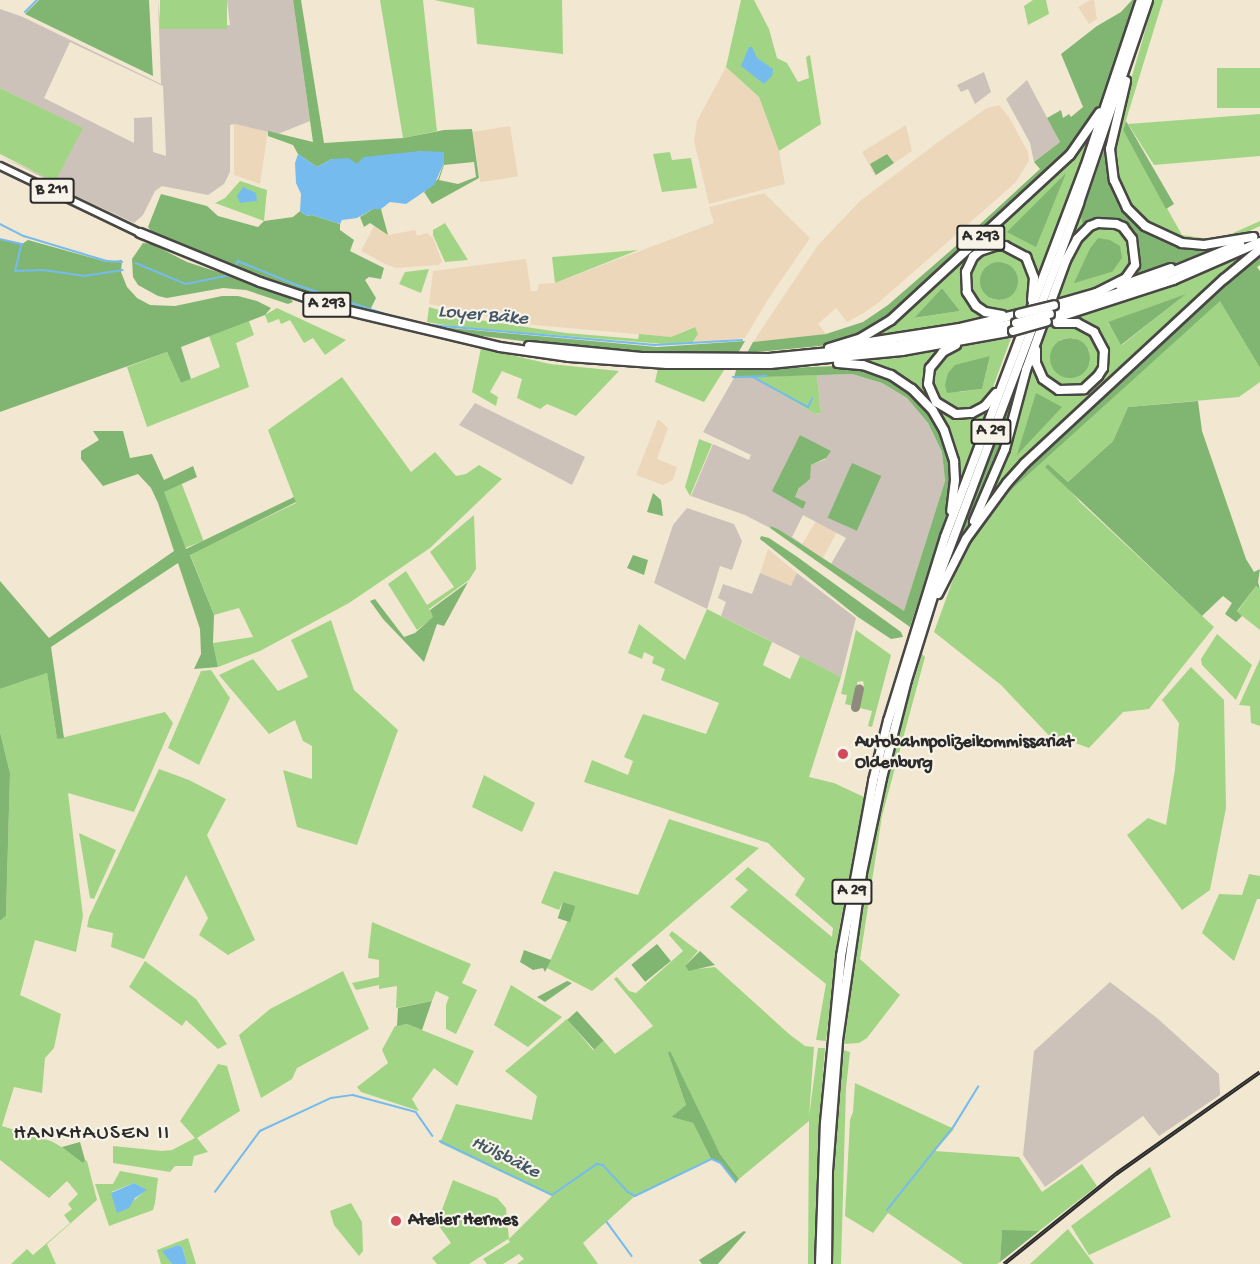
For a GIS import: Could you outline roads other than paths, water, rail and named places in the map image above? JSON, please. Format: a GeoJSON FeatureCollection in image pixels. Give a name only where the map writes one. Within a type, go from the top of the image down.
{"type":"FeatureCollection","features":[{"type":"Feature","properties":{"kind":"highway","name":"A 29"},"geometry":{"type":"LineString","coordinates":[[826,1264],[828,1171],[836,1057],[833,1044],[872,824],[899,710],[928,611],[976,474],[1079,203],[1148,0]]}},
{"type":"Feature","properties":{"kind":"highway","name":"A 29"},"geometry":{"type":"LineString","coordinates":[[820,1264],[825,1123],[841,956],[868,806],[888,722],[945,537],[1109,99],[1140,3]]}},
{"type":"Feature","properties":{"kind":"highway"},"geometry":{"type":"LineString","coordinates":[[1127,67],[1124,93],[1110,149],[1114,180],[1127,208],[1145,226],[1182,243],[1204,245],[1258,238]]}},
{"type":"Feature","properties":{"kind":"highway","name":"A 293"},"geometry":{"type":"LineString","coordinates":[[829,348],[876,330],[915,299],[1070,154],[1088,134],[1109,99]]}},
{"type":"Feature","properties":{"kind":"highway"},"geometry":{"type":"LineString","coordinates":[[928,611],[966,539],[1005,449],[1039,334],[1066,260],[1079,203]]}},
{"type":"Feature","properties":{"kind":"highway"},"geometry":{"type":"LineString","coordinates":[[1066,260],[1077,239],[1090,226],[1108,222],[1128,232],[1135,247],[1135,265],[1131,272],[1118,283],[1096,293]]}},
{"type":"Feature","properties":{"kind":"highway","name":"A 293"},"geometry":{"type":"LineString","coordinates":[[140,232],[317,302],[393,324],[462,339],[591,359],[727,362],[825,360],[964,341],[1014,327],[1036,325],[1258,238]]}},
{"type":"Feature","properties":{"kind":"highway"},"geometry":{"type":"LineString","coordinates":[[769,358],[950,330],[1019,314],[1096,293],[1212,253],[1239,241]]}},
{"type":"Feature","properties":{"kind":"highway"},"geometry":{"type":"LineString","coordinates":[[1019,314],[994,315],[985,312],[970,299],[965,285],[966,272],[980,251],[995,246],[1005,246],[1013,248],[1026,257],[1034,278],[1030,312]]}},
{"type":"Feature","properties":{"kind":"highway"},"geometry":{"type":"LineString","coordinates":[[966,539],[1007,483],[1025,464],[1224,279],[1260,249]]}},
{"type":"Feature","properties":{"kind":"highway"},"geometry":{"type":"LineString","coordinates":[[1039,334],[1036,363],[1043,379],[1051,386],[1075,391],[1084,388],[1098,376],[1103,368],[1104,351],[1094,332],[1077,323],[1048,320]]}},
{"type":"Feature","properties":{"kind":"highway","name":"A 293"},"geometry":{"type":"LineString","coordinates":[[742,362],[889,347],[1048,320]]}},
{"type":"Feature","properties":{"kind":"highway","name":"A 293"},"geometry":{"type":"LineString","coordinates":[[964,341],[943,352],[930,368],[928,384],[936,402],[956,414],[972,413],[985,406],[1001,388]]}},
{"type":"Feature","properties":{"kind":"highway"},"geometry":{"type":"LineString","coordinates":[[825,360],[863,365],[891,375],[920,396],[939,420],[952,450],[955,471],[954,492],[945,537]]}},
{"type":"Feature","properties":{"kind":"highway"},"geometry":{"type":"LineString","coordinates":[[876,738],[888,722]]}},
{"type":"Feature","properties":{"kind":"highway"},"geometry":{"type":"LineString","coordinates":[[866,790],[868,806]]}},
{"type":"Feature","properties":{"kind":"main road","name":"B 211"},"geometry":{"type":"LineString","coordinates":[[0,166],[140,232]]}},
{"type":"Feature","properties":{"kind":"water"},"geometry":{"type":"Polygon","coordinates":[[[749,47],[752,47],[757,58],[773,69],[772,76],[764,84],[741,66],[749,47]]]}},
{"type":"Feature","properties":{"kind":"water"},"geometry":{"type":"Polygon","coordinates":[[[421,151],[444,152],[444,163],[434,185],[406,204],[390,202],[381,209],[373,209],[357,218],[342,220],[340,224],[312,215],[307,216],[300,211],[301,194],[296,183],[295,163],[298,154],[317,167],[332,159],[349,158],[357,164],[364,157],[421,151]]]}},
{"type":"Feature","properties":{"kind":"water"},"geometry":{"type":"Polygon","coordinates":[[[243,187],[256,193],[257,201],[240,203],[237,196],[243,187]]]}},
{"type":"Feature","properties":{"kind":"water"},"geometry":{"type":"Polygon","coordinates":[[[134,1183],[147,1190],[135,1198],[129,1208],[117,1213],[111,1193],[134,1183]]]}},
{"type":"Feature","properties":{"kind":"water"},"geometry":{"type":"Polygon","coordinates":[[[178,1245],[182,1247],[187,1264],[172,1264],[162,1251],[178,1245]]]}},
{"type":"Feature","properties":{"kind":"waterway"},"geometry":{"type":"LineString","coordinates":[[25,12],[37,0]]}},
{"type":"Feature","properties":{"kind":"waterway","name":"Loyer Bäke"},"geometry":{"type":"LineString","coordinates":[[0,224],[24,236],[107,261],[122,262]]}},
{"type":"Feature","properties":{"kind":"waterway"},"geometry":{"type":"LineString","coordinates":[[0,239],[22,244],[16,271],[43,270],[85,276],[123,270]]}},
{"type":"Feature","properties":{"kind":"waterway","name":"Loyer Bäke"},"geometry":{"type":"LineString","coordinates":[[235,267],[238,261],[297,285],[407,321]]}},
{"type":"Feature","properties":{"kind":"waterway","name":"Loyer Bäke"},"geometry":{"type":"LineString","coordinates":[[136,263],[186,284],[231,275]]}},
{"type":"Feature","properties":{"kind":"waterway","name":"Loyer Bäke"},"geometry":{"type":"LineString","coordinates":[[420,324],[655,345],[742,340]]}},
{"type":"Feature","properties":{"kind":"waterway"},"geometry":{"type":"LineString","coordinates":[[733,377],[766,376]]}},
{"type":"Feature","properties":{"kind":"waterway"},"geometry":{"type":"LineString","coordinates":[[753,377],[808,407],[812,399]]}},
{"type":"Feature","properties":{"kind":"waterway"},"geometry":{"type":"LineString","coordinates":[[887,1210],[954,1126],[978,1087]]}},
{"type":"Feature","properties":{"kind":"waterway","name":"Hülsbäke"},"geometry":{"type":"LineString","coordinates":[[215,1192],[260,1131],[331,1098],[353,1095],[416,1112],[433,1136]]}},
{"type":"Feature","properties":{"kind":"waterway","name":"Hülsbäke"},"geometry":{"type":"LineString","coordinates":[[440,1141],[552,1195],[597,1164],[603,1165],[628,1192],[635,1196],[712,1159],[721,1163],[736,1182]]}},
{"type":"Feature","properties":{"kind":"waterway"},"geometry":{"type":"LineString","coordinates":[[607,1222],[632,1256]]}},
{"type":"Feature","properties":{"kind":"railway"},"geometry":{"type":"LineString","coordinates":[[1004,1264],[1116,1174],[1260,1072]]}},
{"type":"Feature","properties":{"kind":"place","name":"Autobahnpolizeikommissariat Oldenburg"},"geometry":{"type":"Point","coordinates":[843,754]}},
{"type":"Feature","properties":{"kind":"place","name":"Atelier Hermes"},"geometry":{"type":"Point","coordinates":[396,1221]}},
{"type":"Feature","properties":{"kind":"district","name":"HANKHAUSEN II"},"geometry":{"type":"Point","coordinates":[92,1135]}}]}
